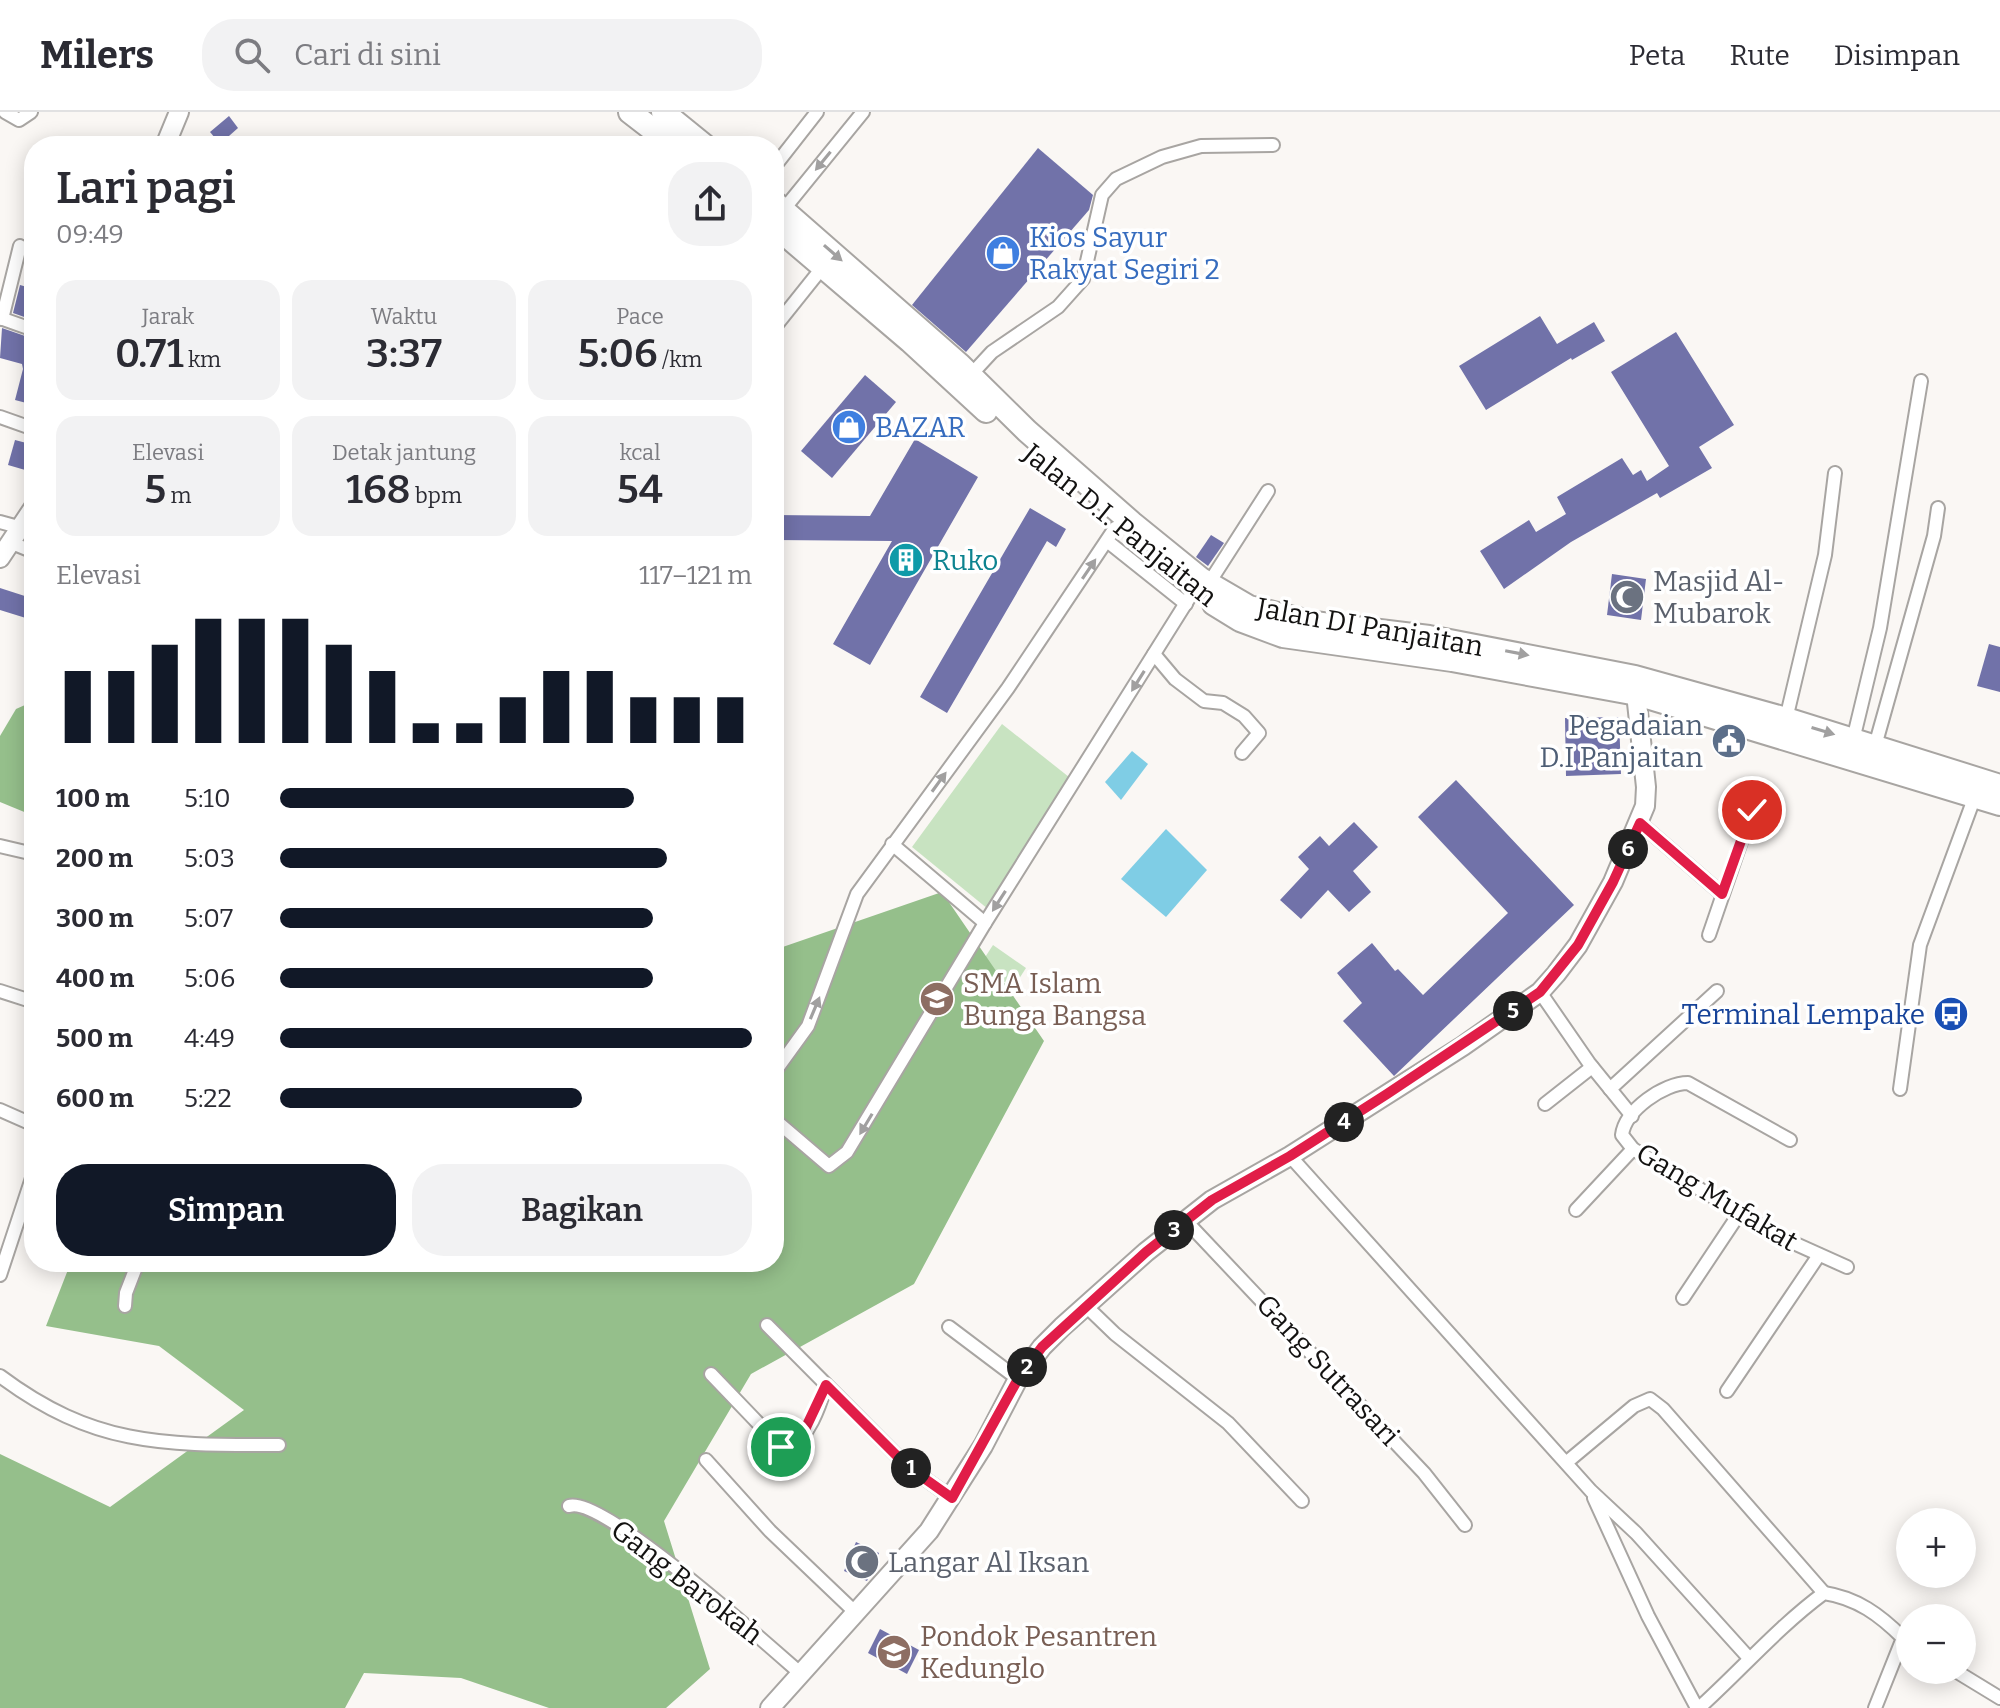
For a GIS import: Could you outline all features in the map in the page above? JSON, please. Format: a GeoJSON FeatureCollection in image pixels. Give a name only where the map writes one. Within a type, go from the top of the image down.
{"type":"FeatureCollection","features":[{"type":"Feature","properties":{"kind":"highway"},"geometry":{"type":"LineString","coordinates":[[630,112],[661,136]]}},
{"type":"Feature","properties":{"kind":"highway"},"geometry":{"type":"LineString","coordinates":[[663,112],[693,136]]}},
{"type":"Feature","properties":{"kind":"highway","name":"Jalan DI Panjaitan"},"geometry":{"type":"LineString","coordinates":[[784,222],[1084,482],[1198,589],[1283,617],[1429,637],[1786,719],[1864,743],[1902,764],[2000,786]]}},
{"type":"Feature","properties":{"kind":"highway","name":"Jalan D.I. Panjaitan"},"geometry":{"type":"LineString","coordinates":[[784,224],[822,268],[965,381],[1111,535],[1155,570],[1198,589]]}},
{"type":"Feature","properties":{"kind":"highway"},"geometry":{"type":"LineString","coordinates":[[1636,686],[1902,764],[2000,804]]}},
{"type":"Feature","properties":{"kind":"street"},"geometry":{"type":"LineString","coordinates":[[5,112],[19,120],[31,112]]}},
{"type":"Feature","properties":{"kind":"street"},"geometry":{"type":"LineString","coordinates":[[169,136],[179,112]]}},
{"type":"Feature","properties":{"kind":"street"},"geometry":{"type":"LineString","coordinates":[[784,154],[817,112]]}},
{"type":"Feature","properties":{"kind":"street"},"geometry":{"type":"LineString","coordinates":[[784,206],[863,112]]}},
{"type":"Feature","properties":{"kind":"street"},"geometry":{"type":"LineString","coordinates":[[965,381],[992,352],[1058,307],[1083,279],[1102,195],[1116,179],[1162,157],[1201,146],[1273,145]]}},
{"type":"Feature","properties":{"kind":"street"},"geometry":{"type":"LineString","coordinates":[[20,246],[1,319],[24,327]]}},
{"type":"Feature","properties":{"kind":"street"},"geometry":{"type":"LineString","coordinates":[[784,316],[822,268]]}},
{"type":"Feature","properties":{"kind":"street"},"geometry":{"type":"LineString","coordinates":[[1864,743],[1921,381]]}},
{"type":"Feature","properties":{"kind":"street"},"geometry":{"type":"LineString","coordinates":[[0,417],[24,425]]}},
{"type":"Feature","properties":{"kind":"street"},"geometry":{"type":"LineString","coordinates":[[1786,719],[1825,555],[1835,473]]}},
{"type":"Feature","properties":{"kind":"street"},"geometry":{"type":"LineString","coordinates":[[784,1128],[829,1166],[847,1152],[985,923],[1154,654],[1268,491]]}},
{"type":"Feature","properties":{"kind":"street"},"geometry":{"type":"LineString","coordinates":[[1864,743],[1934,536],[1938,508]]}},
{"type":"Feature","properties":{"kind":"street"},"geometry":{"type":"LineString","coordinates":[[0,522],[24,543]]}},
{"type":"Feature","properties":{"kind":"street"},"geometry":{"type":"LineString","coordinates":[[0,558],[24,524]]}},
{"type":"Feature","properties":{"kind":"street"},"geometry":{"type":"LineString","coordinates":[[784,1059],[808,1026],[857,894],[1008,688],[1111,535]]}},
{"type":"Feature","properties":{"kind":"street"},"geometry":{"type":"LineString","coordinates":[[1154,654],[1175,679],[1204,701],[1223,703],[1244,716],[1259,733],[1242,753]]}},
{"type":"Feature","properties":{"kind":"street"},"geometry":{"type":"LineString","coordinates":[[770,1708],[913,1551],[952,1498],[1018,1379],[1042,1347],[1086,1306],[1212,1200],[1290,1156],[1463,1046],[1540,992],[1578,945],[1613,882],[1640,823],[1646,787],[1636,686]]}},
{"type":"Feature","properties":{"kind":"street"},"geometry":{"type":"LineString","coordinates":[[1900,1089],[1920,945],[1975,796]]}},
{"type":"Feature","properties":{"kind":"street"},"geometry":{"type":"LineString","coordinates":[[1709,935],[1756,798]]}},
{"type":"Feature","properties":{"kind":"street"},"geometry":{"type":"LineString","coordinates":[[1640,823],[1722,894]]}},
{"type":"Feature","properties":{"kind":"street"},"geometry":{"type":"LineString","coordinates":[[892,844],[985,923]]}},
{"type":"Feature","properties":{"kind":"street"},"geometry":{"type":"LineString","coordinates":[[0,846],[24,852]]}},
{"type":"Feature","properties":{"kind":"street"},"geometry":{"type":"LineString","coordinates":[[0,991],[24,999]]}},
{"type":"Feature","properties":{"kind":"street"},"geometry":{"type":"LineString","coordinates":[[1610,1089],[1717,991]]}},
{"type":"Feature","properties":{"kind":"street","name":"Gang Mufakat"},"geometry":{"type":"LineString","coordinates":[[1540,992],[1592,1067],[1632,1116],[1622,1135],[1633,1149],[1739,1214],[1847,1267]]}},
{"type":"Feature","properties":{"kind":"street"},"geometry":{"type":"LineString","coordinates":[[1545,1104],[1592,1067]]}},
{"type":"Feature","properties":{"kind":"street"},"geometry":{"type":"LineString","coordinates":[[1632,1116],[1664,1088],[1688,1083],[1790,1140]]}},
{"type":"Feature","properties":{"kind":"street"},"geometry":{"type":"LineString","coordinates":[[0,1110],[24,1121]]}},
{"type":"Feature","properties":{"kind":"street"},"geometry":{"type":"LineString","coordinates":[[1576,1210],[1633,1149]]}},
{"type":"Feature","properties":{"kind":"street"},"geometry":{"type":"LineString","coordinates":[[1290,1156],[1591,1491],[1636,1533],[1748,1657]]}},
{"type":"Feature","properties":{"kind":"street"},"geometry":{"type":"LineString","coordinates":[[0,1275],[24,1208]]}},
{"type":"Feature","properties":{"kind":"street"},"geometry":{"type":"LineString","coordinates":[[1683,1298],[1739,1214]]}},
{"type":"Feature","properties":{"kind":"street","name":"Gang Sutrasari"},"geometry":{"type":"LineString","coordinates":[[1185,1220],[1424,1473],[1465,1525]]}},
{"type":"Feature","properties":{"kind":"street"},"geometry":{"type":"LineString","coordinates":[[1727,1391],[1819,1255]]}},
{"type":"Feature","properties":{"kind":"street"},"geometry":{"type":"LineString","coordinates":[[125,1306],[126,1293],[134,1272]]}},
{"type":"Feature","properties":{"kind":"street"},"geometry":{"type":"LineString","coordinates":[[1086,1306],[1115,1334],[1228,1423],[1302,1501]]}},
{"type":"Feature","properties":{"kind":"street"},"geometry":{"type":"LineString","coordinates":[[767,1325],[907,1466],[952,1498]]}},
{"type":"Feature","properties":{"kind":"street"},"geometry":{"type":"LineString","coordinates":[[949,1327],[1018,1379]]}},
{"type":"Feature","properties":{"kind":"street"},"geometry":{"type":"LineString","coordinates":[[711,1374],[781,1447],[788,1449],[800,1440],[826,1385]]}},
{"type":"Feature","properties":{"kind":"street"},"geometry":{"type":"LineString","coordinates":[[0,1376],[28,1397],[64,1417],[122,1437],[167,1444],[279,1445]]}},
{"type":"Feature","properties":{"kind":"street"},"geometry":{"type":"LineString","coordinates":[[1567,1462],[1634,1406],[1650,1399],[1663,1409],[1824,1593],[1846,1596],[1861,1603],[1896,1631]]}},
{"type":"Feature","properties":{"kind":"street"},"geometry":{"type":"LineString","coordinates":[[706,1460],[770,1531],[857,1614]]}},
{"type":"Feature","properties":{"kind":"street"},"geometry":{"type":"LineString","coordinates":[[1591,1491],[1648,1616],[1698,1708],[1748,1657],[1765,1647],[1824,1593]]}},
{"type":"Feature","properties":{"kind":"street","name":"Gang Barokah"},"geometry":{"type":"LineString","coordinates":[[569,1506],[576,1504],[589,1508],[640,1541],[800,1673]]}},
{"type":"Feature","properties":{"kind":"street"},"geometry":{"type":"LineString","coordinates":[[1875,1708],[1896,1663]]}},
{"type":"Feature","properties":{"kind":"street"},"geometry":{"type":"LineString","coordinates":[[1976,1683],[2000,1698]]}},
{"type":"Feature","properties":{"kind":"green space"},"geometry":{"type":"Polygon","coordinates":[[[24,705],[24,812],[0,802],[0,736],[16,709],[24,705]]]}},
{"type":"Feature","properties":{"kind":"green space"},"geometry":{"type":"Polygon","coordinates":[[[1002,724],[1069,777],[988,909],[912,847],[1002,724]]]}},
{"type":"Feature","properties":{"kind":"green space"},"geometry":{"type":"Polygon","coordinates":[[[942,892],[1044,1041],[914,1284],[751,1374],[664,1521],[710,1669],[666,1708],[549,1708],[461,1678],[364,1673],[345,1708],[0,1708],[0,1454],[110,1507],[244,1410],[159,1346],[46,1326],[67,1272],[784,1272],[784,947],[942,892]]]}},
{"type":"Feature","properties":{"kind":"green space"},"geometry":{"type":"Polygon","coordinates":[[[993,945],[1026,968],[1013,988],[980,965],[993,945]]]}},
{"type":"Feature","properties":{"kind":"water"},"geometry":{"type":"Polygon","coordinates":[[[1132,751],[1148,764],[1121,800],[1105,782],[1132,751]]]}},
{"type":"Feature","properties":{"kind":"water"},"geometry":{"type":"Polygon","coordinates":[[[1166,829],[1207,870],[1166,917],[1121,879],[1166,829]]]}},
{"type":"Feature","properties":{"kind":"building"},"geometry":{"type":"Polygon","coordinates":[[[229,116],[238,128],[229,136],[213,136],[210,132],[229,116]]]}},
{"type":"Feature","properties":{"kind":"building","name":"Kios Sayur Rakyat Segiri 2"},"geometry":{"type":"Polygon","coordinates":[[[1038,148],[1093,195],[1089,210],[966,352],[912,305],[1038,148]]]}},
{"type":"Feature","properties":{"kind":"building"},"geometry":{"type":"Polygon","coordinates":[[[20,285],[24,286],[24,317],[13,313],[20,285]]]}},
{"type":"Feature","properties":{"kind":"building"},"geometry":{"type":"Polygon","coordinates":[[[1540,316],[1557,344],[1594,322],[1605,341],[1486,410],[1459,366],[1540,316]]]}},
{"type":"Feature","properties":{"kind":"building"},"geometry":{"type":"Polygon","coordinates":[[[2,328],[24,336],[24,402],[15,400],[22,364],[0,358],[2,328]]]}},
{"type":"Feature","properties":{"kind":"building"},"geometry":{"type":"Polygon","coordinates":[[[1676,332],[1734,425],[1699,447],[1712,468],[1660,498],[1657,493],[1571,542],[1504,589],[1480,551],[1529,520],[1536,532],[1566,514],[1557,497],[1622,458],[1633,475],[1641,470],[1647,481],[1669,466],[1611,372],[1676,332]]]}},
{"type":"Feature","properties":{"kind":"building","name":"BAZAR"},"geometry":{"type":"Polygon","coordinates":[[[865,375],[896,402],[832,478],[801,451],[865,375]]]}},
{"type":"Feature","properties":{"kind":"building","name":"Ruko"},"geometry":{"type":"Polygon","coordinates":[[[915,439],[978,477],[870,665],[833,644],[892,541],[784,540],[784,515],[870,516],[915,439]]]}},
{"type":"Feature","properties":{"kind":"building"},"geometry":{"type":"Polygon","coordinates":[[[15,440],[24,442],[24,470],[8,465],[15,440]]]}},
{"type":"Feature","properties":{"kind":"building","name":"Ruko"},"geometry":{"type":"Polygon","coordinates":[[[1030,508],[1066,529],[1056,547],[1047,541],[947,713],[920,697],[1030,508]]]}},
{"type":"Feature","properties":{"kind":"building"},"geometry":{"type":"Polygon","coordinates":[[[1211,535],[1224,543],[1208,566],[1196,557],[1211,535]]]}},
{"type":"Feature","properties":{"kind":"building","name":"Masjid Al- Mubarok"},"geometry":{"type":"Polygon","coordinates":[[[1612,574],[1646,579],[1641,620],[1607,615],[1612,574]]]}},
{"type":"Feature","properties":{"kind":"building"},"geometry":{"type":"Polygon","coordinates":[[[0,588],[24,596],[24,617],[0,610],[0,588]]]}},
{"type":"Feature","properties":{"kind":"building"},"geometry":{"type":"Polygon","coordinates":[[[1989,644],[2000,647],[2000,692],[1977,686],[1989,644]]]}},
{"type":"Feature","properties":{"kind":"building"},"geometry":{"type":"Polygon","coordinates":[[[1619,717],[1621,774],[1566,776],[1565,718],[1619,717]]]}},
{"type":"Feature","properties":{"kind":"building"},"geometry":{"type":"Polygon","coordinates":[[[1456,780],[1574,905],[1394,1076],[1343,1021],[1362,1003],[1337,973],[1372,943],[1395,971],[1398,969],[1423,995],[1508,913],[1418,817],[1456,780]]]}},
{"type":"Feature","properties":{"kind":"building"},"geometry":{"type":"Polygon","coordinates":[[[1354,822],[1378,847],[1353,871],[1371,892],[1349,912],[1328,890],[1301,919],[1280,900],[1309,869],[1298,857],[1320,836],[1329,846],[1354,822]]]}},
{"type":"Feature","properties":{"kind":"building","name":"Langar Al Iksan"},"geometry":{"type":"Polygon","coordinates":[[[856,1542],[879,1553],[867,1581],[844,1571],[856,1542]]]}},
{"type":"Feature","properties":{"kind":"building","name":"Pondok Pesantren Kedunglo"},"geometry":{"type":"Polygon","coordinates":[[[880,1629],[919,1650],[907,1674],[868,1653],[880,1629]]]}},
{"type":"Feature","properties":{"kind":"place","name":"Kios Sayur Rakyat Segiri 2"},"geometry":{"type":"Point","coordinates":[1003,253]}},
{"type":"Feature","properties":{"kind":"place","name":"BAZAR"},"geometry":{"type":"Point","coordinates":[849,427]}},
{"type":"Feature","properties":{"kind":"place","name":"Ruko"},"geometry":{"type":"Point","coordinates":[906,560]}},
{"type":"Feature","properties":{"kind":"place","name":"Masjid Al- Mubarok"},"geometry":{"type":"Point","coordinates":[1627,597]}},
{"type":"Feature","properties":{"kind":"place","name":"Pegadaian D.I Panjaitan"},"geometry":{"type":"Point","coordinates":[1729,741]}},
{"type":"Feature","properties":{"kind":"place","name":"SMA Islam Bunga Bangsa"},"geometry":{"type":"Point","coordinates":[937,999]}},
{"type":"Feature","properties":{"kind":"place","name":"Terminal Lempake"},"geometry":{"type":"Point","coordinates":[1951,1014]}},
{"type":"Feature","properties":{"kind":"place","name":"Langar Al Iksan"},"geometry":{"type":"Point","coordinates":[862,1562]}},
{"type":"Feature","properties":{"kind":"place","name":"Pondok Pesantren Kedunglo"},"geometry":{"type":"Point","coordinates":[894,1652]}},
{"type":"Feature","properties":{"kind":"route"},"geometry":{"type":"LineString","coordinates":[[781,1447],[788,1449],[800,1440],[814,1417],[826,1385],[907,1466],[952,1498],[1018,1379],[1042,1347],[1146,1252],[1212,1200],[1290,1156],[1463,1046],[1540,992],[1578,945],[1613,882],[1640,823],[1722,894],[1752,810]]}}]}
